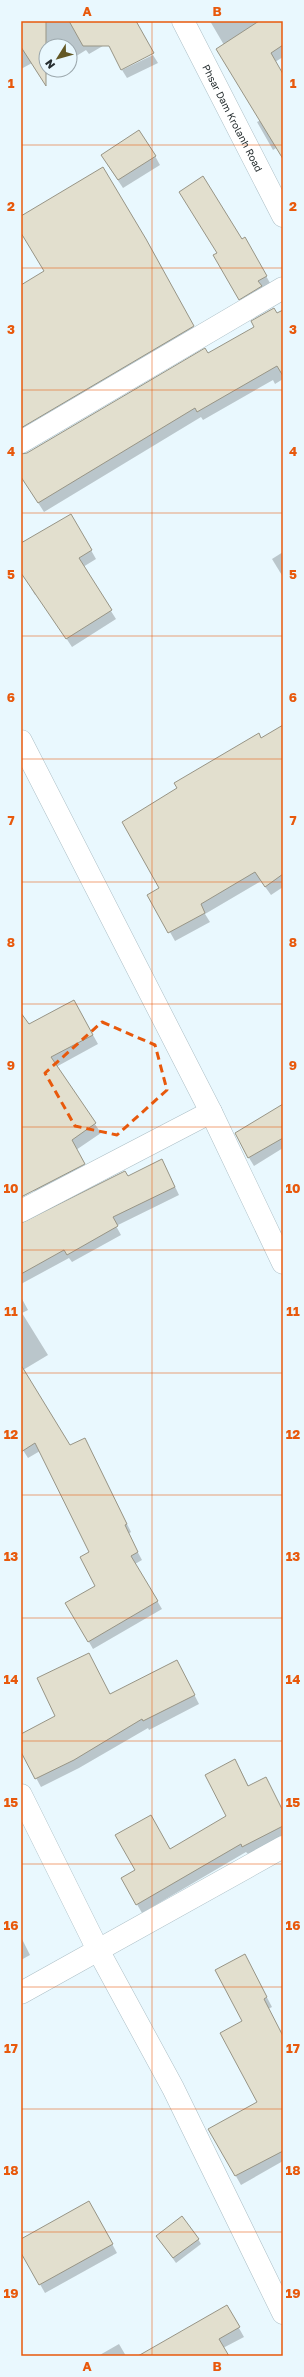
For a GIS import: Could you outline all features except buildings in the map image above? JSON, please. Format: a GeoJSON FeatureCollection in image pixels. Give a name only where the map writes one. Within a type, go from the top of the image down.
{"type":"FeatureCollection","features":[{"type":"Feature","properties":{"kind":"street","name":"Phsar Dam Krolanh Road"},"geometry":{"type":"LineString","coordinates":[[183,21],[283,216]]}},
{"type":"Feature","properties":{"kind":"street"},"geometry":{"type":"LineString","coordinates":[[21,442],[283,288]]}},
{"type":"Feature","properties":{"kind":"street"},"geometry":{"type":"LineString","coordinates":[[21,741],[211,1112],[283,1263]]}},
{"type":"Feature","properties":{"kind":"street"},"geometry":{"type":"LineString","coordinates":[[21,1211],[211,1112]]}},
{"type":"Feature","properties":{"kind":"street"},"geometry":{"type":"LineString","coordinates":[[21,1795],[98,1950],[173,2088],[283,2314]]}},
{"type":"Feature","properties":{"kind":"street"},"geometry":{"type":"LineString","coordinates":[[21,1993],[283,1847]]}},
{"type":"Feature","properties":{"kind":"highlighted area"},"geometry":{"type":"Polygon","coordinates":[[[102,1022],[155,1045],[167,1090],[117,1135],[75,1126],[45,1073],[102,1022]]]}}]}
